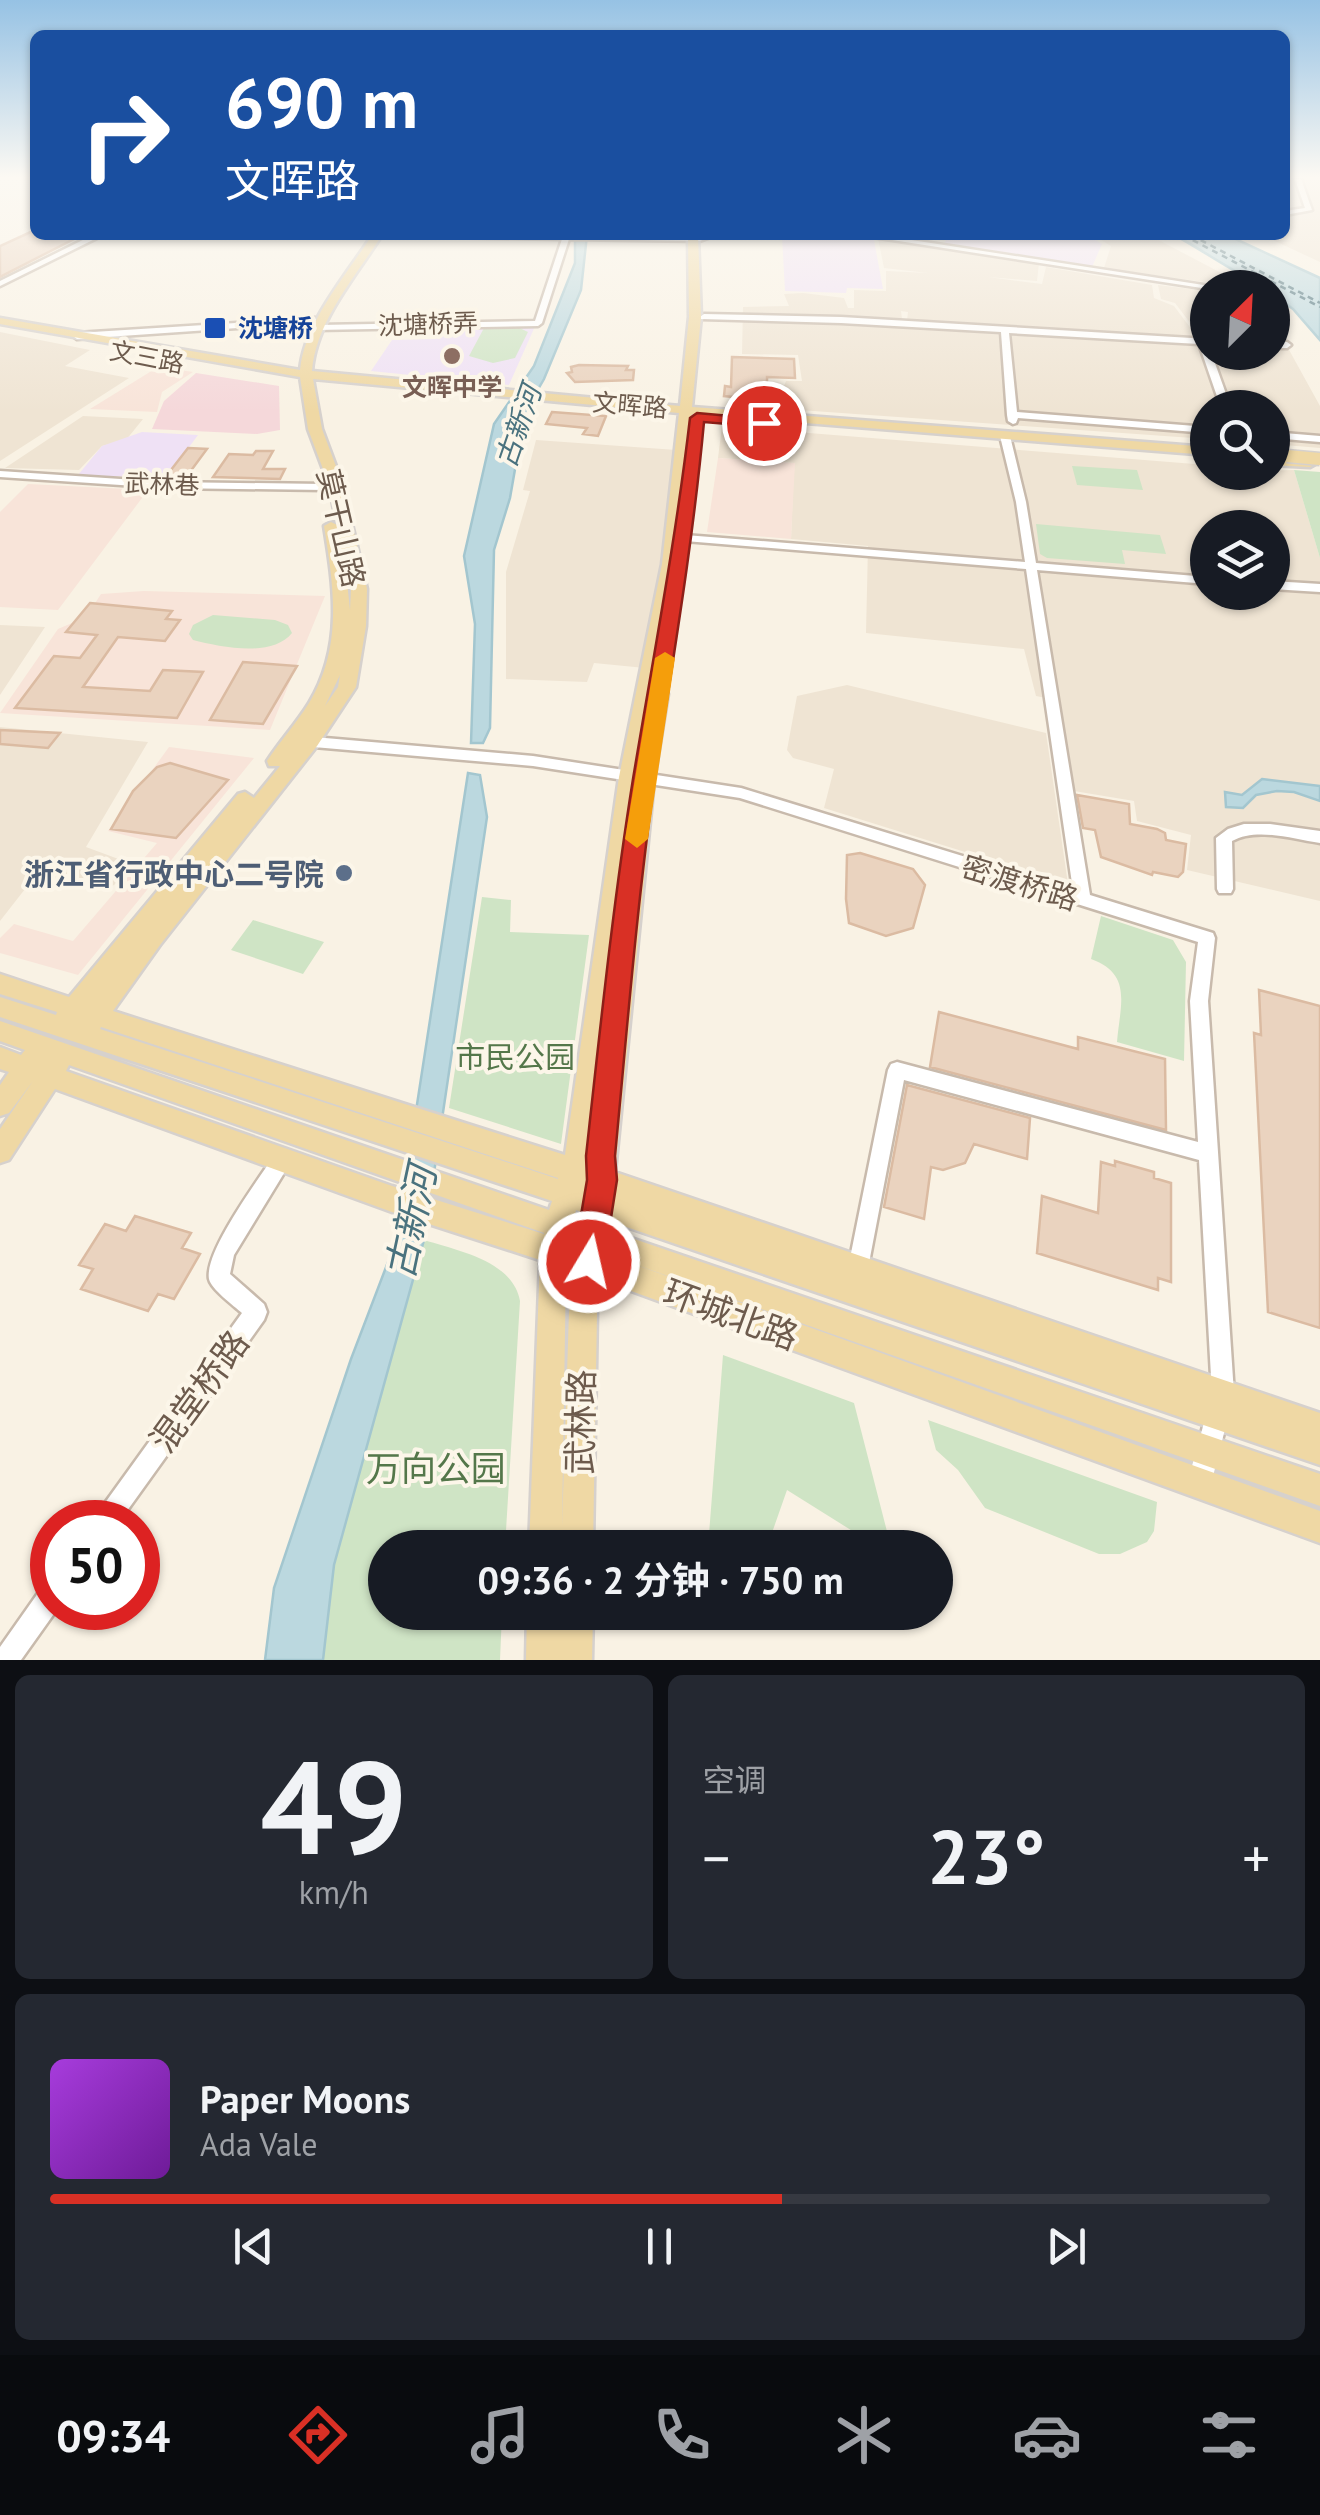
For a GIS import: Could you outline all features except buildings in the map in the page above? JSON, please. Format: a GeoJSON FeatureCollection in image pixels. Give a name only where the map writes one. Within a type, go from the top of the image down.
{"type":"FeatureCollection","features":[{"type":"Feature","properties":{"kind":"main road","name":"莫干山路"},"geometry":{"type":"LineString","coordinates":[[315,324],[355,256]]}},
{"type":"Feature","properties":{"kind":"main road","name":"莫干山路"},"geometry":{"type":"LineString","coordinates":[[301,741],[340,658],[344,588],[296,352],[362,256]]}},
{"type":"Feature","properties":{"kind":"main road"},"geometry":{"type":"LineString","coordinates":[[636,779],[685,538],[699,256]]}},
{"type":"Feature","properties":{"kind":"main road"},"geometry":{"type":"LineString","coordinates":[[636,779],[704,317],[701,256]]}},
{"type":"Feature","properties":{"kind":"main road","name":"文三路"},"geometry":{"type":"LineString","coordinates":[[0,321],[300,378]]}},
{"type":"Feature","properties":{"kind":"main road","name":"文三路"},"geometry":{"type":"LineString","coordinates":[[0,328],[300,378]]}},
{"type":"Feature","properties":{"kind":"main road","name":"莫干山路"},"geometry":{"type":"LineString","coordinates":[[38,1071],[347,687],[358,626],[358,588],[336,484],[300,378]]}},
{"type":"Feature","properties":{"kind":"main road","name":"文晖路"},"geometry":{"type":"LineString","coordinates":[[300,378],[691,414],[1190,453]]}},
{"type":"Feature","properties":{"kind":"main road"},"geometry":{"type":"LineString","coordinates":[[1290,460],[1320,461]]}},
{"type":"Feature","properties":{"kind":"main road","name":"武林路"},"geometry":{"type":"LineString","coordinates":[[545,1530],[552,1270],[571,1182],[636,779]]}},
{"type":"Feature","properties":{"kind":"main road","name":"武林路"},"geometry":{"type":"LineString","coordinates":[[578,1530],[583,1312],[600,1192],[636,779]]}},
{"type":"Feature","properties":{"kind":"main road"},"geometry":{"type":"LineString","coordinates":[[0,984],[77,1022]]}},
{"type":"Feature","properties":{"kind":"main road"},"geometry":{"type":"LineString","coordinates":[[0,1006],[77,1022]]}},
{"type":"Feature","properties":{"kind":"main road"},"geometry":{"type":"LineString","coordinates":[[0,1032],[77,1022]]}},
{"type":"Feature","properties":{"kind":"main road","name":"环城北路"},"geometry":{"type":"LineString","coordinates":[[77,1022],[571,1182],[1221,1405],[1320,1428]]}},
{"type":"Feature","properties":{"kind":"main road","name":"环城北路"},"geometry":{"type":"LineString","coordinates":[[77,1022],[557,1237],[1320,1528]]}},
{"type":"Feature","properties":{"kind":"main road","name":"环城北路"},"geometry":{"type":"LineString","coordinates":[[0,1058],[392,1199],[439,1214],[557,1237]]}},
{"type":"Feature","properties":{"kind":"main road"},"geometry":{"type":"LineString","coordinates":[[0,1105],[38,1071]]}},
{"type":"Feature","properties":{"kind":"main road"},"geometry":{"type":"LineString","coordinates":[[0,1151],[38,1071]]}},
{"type":"Feature","properties":{"kind":"main road","name":"环城北路"},"geometry":{"type":"LineString","coordinates":[[600,1192],[858,1268],[1221,1405],[1320,1450]]}},
{"type":"Feature","properties":{"kind":"main road","name":"环城北路"},"geometry":{"type":"LineString","coordinates":[[590,1250],[1320,1490]]}},
{"type":"Feature","properties":{"kind":"main road"},"geometry":{"type":"LineString","coordinates":[[543,1660],[544,1630]]}},
{"type":"Feature","properties":{"kind":"main road"},"geometry":{"type":"LineString","coordinates":[[575,1660],[576,1630]]}},
{"type":"Feature","properties":{"kind":"street"},"geometry":{"type":"LineString","coordinates":[[0,284],[56,256]]}},
{"type":"Feature","properties":{"kind":"street","name":"沈塘桥弄"},"geometry":{"type":"LineString","coordinates":[[76,336],[315,324],[538,322],[561,256]]}},
{"type":"Feature","properties":{"kind":"street"},"geometry":{"type":"LineString","coordinates":[[1019,256],[1190,283]]}},
{"type":"Feature","properties":{"kind":"street"},"geometry":{"type":"LineString","coordinates":[[704,317],[1190,341]]}},
{"type":"Feature","properties":{"kind":"street"},"geometry":{"type":"LineString","coordinates":[[1005,331],[1012,416],[1009,438],[1083,901]]}},
{"type":"Feature","properties":{"kind":"street"},"geometry":{"type":"LineString","coordinates":[[1012,416],[1190,429]]}},
{"type":"Feature","properties":{"kind":"street"},"geometry":{"type":"LineString","coordinates":[[1290,436],[1320,438]]}},
{"type":"Feature","properties":{"kind":"street","name":"武林巷"},"geometry":{"type":"LineString","coordinates":[[0,474],[166,485],[324,487]]}},
{"type":"Feature","properties":{"kind":"street"},"geometry":{"type":"LineString","coordinates":[[685,538],[1190,579]]}},
{"type":"Feature","properties":{"kind":"street"},"geometry":{"type":"LineString","coordinates":[[1290,586],[1320,588]]}},
{"type":"Feature","properties":{"kind":"street","name":"密渡桥路"},"geometry":{"type":"LineString","coordinates":[[301,741],[534,761],[742,793],[1207,938],[1200,1000],[1221,1405],[1199,1484]]}},
{"type":"Feature","properties":{"kind":"street"},"geometry":{"type":"LineString","coordinates":[[1225,889],[1224,838],[1228,834],[1245,830],[1320,838]]}},
{"type":"Feature","properties":{"kind":"street"},"geometry":{"type":"LineString","coordinates":[[858,1268],[897,1070],[1209,1154]]}},
{"type":"Feature","properties":{"kind":"street","name":"混堂桥路"},"geometry":{"type":"LineString","coordinates":[[121,1500],[256,1312],[219,1278],[225,1251],[282,1160]]}},
{"type":"Feature","properties":{"kind":"street"},"geometry":{"type":"LineString","coordinates":[[6,1660],[30,1626]]}},
{"type":"Feature","properties":{"kind":"shaded area"},"geometry":{"type":"Polygon","coordinates":[[[783,256],[877,256],[883,289],[847,288],[846,293],[785,291],[783,256]]]}},
{"type":"Feature","properties":{"kind":"shaded area"},"geometry":{"type":"Polygon","coordinates":[[[882,256],[997,256],[1039,263],[1037,281],[988,277],[1042,284],[1046,267],[1152,285],[1154,298],[1174,306],[1190,327],[1190,338],[907,320],[908,312],[901,311],[903,326],[1190,344],[1190,370],[1290,370],[1290,352],[1320,406],[1320,448],[1290,445],[1290,390],[1190,390],[1190,438],[799,410],[779,399],[786,381],[802,381],[798,355],[742,354],[743,307],[789,306],[784,294],[803,293],[844,298],[848,308],[854,308],[854,290],[886,291],[886,271],[928,273],[884,268],[882,256]]]}},
{"type":"Feature","properties":{"kind":"shaded area"},"geometry":{"type":"Polygon","coordinates":[[[1024,256],[1097,256],[1092,267],[1024,256]]]}},
{"type":"Feature","properties":{"kind":"shaded area"},"geometry":{"type":"Polygon","coordinates":[[[1108,256],[1190,256],[1216,270],[1190,270],[1190,280],[1104,268],[1108,256]]]}},
{"type":"Feature","properties":{"kind":"shaded area"},"geometry":{"type":"Polygon","coordinates":[[[1158,285],[1190,289],[1190,323],[1175,303],[1161,299],[1158,285]]]}},
{"type":"Feature","properties":{"kind":"shaded area","name":"文晖中学"},"geometry":{"type":"Polygon","coordinates":[[[488,323],[536,324],[509,385],[371,371],[392,340],[435,339],[461,328],[488,323]]]}},
{"type":"Feature","properties":{"kind":"shaded area"},"geometry":{"type":"Polygon","coordinates":[[[0,332],[90,350],[65,366],[129,378],[0,461],[0,332]]]}},
{"type":"Feature","properties":{"kind":"shaded area"},"geometry":{"type":"Polygon","coordinates":[[[158,367],[193,372],[162,392],[157,412],[90,409],[158,367]]]}},
{"type":"Feature","properties":{"kind":"shaded area"},"geometry":{"type":"Polygon","coordinates":[[[196,373],[279,386],[280,430],[257,434],[152,429],[164,401],[196,373]]]}},
{"type":"Feature","properties":{"kind":"shaded area"},"geometry":{"type":"Polygon","coordinates":[[[83,416],[143,419],[126,440],[102,446],[79,470],[5,468],[83,416]]]}},
{"type":"Feature","properties":{"kind":"shaded area"},"geometry":{"type":"Polygon","coordinates":[[[722,426],[1190,464],[1190,490],[1290,490],[1290,470],[1294,470],[1320,558],[1320,901],[1187,870],[1191,835],[1137,821],[1134,801],[1074,791],[1056,700],[1036,696],[1024,649],[866,633],[868,546],[791,539],[794,463],[718,458],[722,426]]]}},
{"type":"Feature","properties":{"kind":"shaded area"},"geometry":{"type":"Polygon","coordinates":[[[142,432],[198,435],[166,478],[78,475],[102,446],[142,432]]]}},
{"type":"Feature","properties":{"kind":"shaded area"},"geometry":{"type":"Polygon","coordinates":[[[536,440],[676,450],[645,668],[594,663],[587,682],[506,679],[506,572],[530,491],[523,490],[536,440]]]}},
{"type":"Feature","properties":{"kind":"shaded area"},"geometry":{"type":"Polygon","coordinates":[[[718,458],[795,463],[791,539],[707,532],[718,458]]]}},
{"type":"Feature","properties":{"kind":"shaded area"},"geometry":{"type":"Polygon","coordinates":[[[28,484],[148,490],[58,610],[0,607],[0,512],[28,484]]]}},
{"type":"Feature","properties":{"kind":"shaded area"},"geometry":{"type":"Polygon","coordinates":[[[144,591],[325,596],[270,730],[0,713],[58,629],[86,617],[101,594],[144,591]]]}},
{"type":"Feature","properties":{"kind":"shaded area"},"geometry":{"type":"Polygon","coordinates":[[[0,625],[45,627],[0,695],[0,625]]]}},
{"type":"Feature","properties":{"kind":"shaded area"},"geometry":{"type":"Polygon","coordinates":[[[847,685],[1046,733],[1068,884],[824,808],[834,769],[793,758],[787,750],[797,696],[847,685]]]}},
{"type":"Feature","properties":{"kind":"shaded area"},"geometry":{"type":"Polygon","coordinates":[[[0,727],[148,742],[86,847],[140,867],[108,889],[43,866],[0,921],[0,727]]]}},
{"type":"Feature","properties":{"kind":"shaded area"},"geometry":{"type":"Polygon","coordinates":[[[169,747],[254,758],[78,975],[0,953],[0,938],[14,924],[73,941],[157,843],[108,831],[169,747]]]}},
{"type":"Feature","properties":{"kind":"green space"},"geometry":{"type":"Polygon","coordinates":[[[511,324],[528,332],[515,358],[493,363],[469,356],[484,328],[511,324]]]}},
{"type":"Feature","properties":{"kind":"green space"},"geometry":{"type":"Polygon","coordinates":[[[1072,466],[1137,470],[1143,490],[1077,485],[1072,466]]]}},
{"type":"Feature","properties":{"kind":"green space"},"geometry":{"type":"Polygon","coordinates":[[[1294,470],[1320,472],[1320,558],[1294,470]]]}},
{"type":"Feature","properties":{"kind":"green space"},"geometry":{"type":"Polygon","coordinates":[[[1036,524],[1160,535],[1166,554],[1122,550],[1125,564],[1047,558],[1040,554],[1036,524]]]}},
{"type":"Feature","properties":{"kind":"green space"},"geometry":{"type":"Polygon","coordinates":[[[213,615],[275,620],[288,625],[292,633],[272,646],[259,648],[193,640],[189,634],[193,625],[213,615]]]}},
{"type":"Feature","properties":{"kind":"green space","name":"市民公园"},"geometry":{"type":"Polygon","coordinates":[[[482,897],[511,900],[510,932],[589,935],[561,1144],[449,1108],[482,897]]]}},
{"type":"Feature","properties":{"kind":"green space"},"geometry":{"type":"Polygon","coordinates":[[[1101,916],[1173,940],[1186,962],[1184,1061],[1117,1042],[1121,1003],[1118,982],[1104,965],[1091,959],[1101,916]]]}},
{"type":"Feature","properties":{"kind":"green space"},"geometry":{"type":"Polygon","coordinates":[[[253,920],[324,942],[303,974],[231,950],[253,920]]]}},
{"type":"Feature","properties":{"kind":"green space","name":"万向公园"},"geometry":{"type":"Polygon","coordinates":[[[424,1240],[496,1267],[515,1287],[520,1301],[506,1530],[368,1530],[368,1630],[501,1630],[500,1660],[323,1660],[334,1565],[424,1240]]]}},
{"type":"Feature","properties":{"kind":"green space"},"geometry":{"type":"Polygon","coordinates":[[[723,1355],[854,1403],[887,1530],[851,1530],[787,1490],[773,1530],[709,1530],[723,1355]]]}},
{"type":"Feature","properties":{"kind":"green space"},"geometry":{"type":"Polygon","coordinates":[[[928,1420],[1157,1502],[1154,1531],[1147,1542],[1120,1554],[1099,1554],[985,1508],[958,1470],[936,1450],[928,1420]]]}},
{"type":"Feature","properties":{"kind":"water","name":"古新河"},"geometry":{"type":"Polygon","coordinates":[[[575,256],[585,256],[581,290],[544,379],[525,412],[510,498],[494,550],[490,728],[483,743],[471,743],[475,624],[464,556],[494,424],[534,366],[575,256]]]}},
{"type":"Feature","properties":{"kind":"water"},"geometry":{"type":"Polygon","coordinates":[[[1211,256],[1273,256],[1320,278],[1320,340],[1293,309],[1290,270],[1234,270],[1211,256]]]}},
{"type":"Feature","properties":{"kind":"water","name":"古新河"},"geometry":{"type":"Polygon","coordinates":[[[468,773],[480,775],[487,817],[424,1240],[334,1565],[323,1660],[265,1660],[274,1588],[351,1359],[396,1241],[468,773]]]}},
{"type":"Feature","properties":{"kind":"water"},"geometry":{"type":"Polygon","coordinates":[[[1262,779],[1320,786],[1320,801],[1277,791],[1256,795],[1243,808],[1226,807],[1225,792],[1242,795],[1262,779]]]}},
{"type":"Feature","properties":{"kind":"ferry route"},"geometry":{"type":"LineString","coordinates":[[1224,256],[1320,307]]}},
{"type":"Feature","properties":{"kind":"ferry route"},"geometry":{"type":"LineString","coordinates":[[1232,256],[1320,303]]}},
{"type":"Feature","properties":{"kind":"slow traffic"},"geometry":{"type":"LineString","coordinates":[[637,839],[665,658]]}},
{"type":"Feature","properties":{"kind":"place","name":"沈塘桥"},"geometry":{"type":"Point","coordinates":[215,328]}},
{"type":"Feature","properties":{"kind":"place","name":"文晖中学"},"geometry":{"type":"Point","coordinates":[452,356]}},
{"type":"Feature","properties":{"kind":"place","name":"浙江省行政中心二号院"},"geometry":{"type":"Point","coordinates":[344,873]}},
{"type":"Feature","properties":{"kind":"route"},"geometry":{"type":"LineString","coordinates":[[589,1262],[602,1180],[615,1012],[644,780],[685,538],[697,418],[764,423]]}}]}
